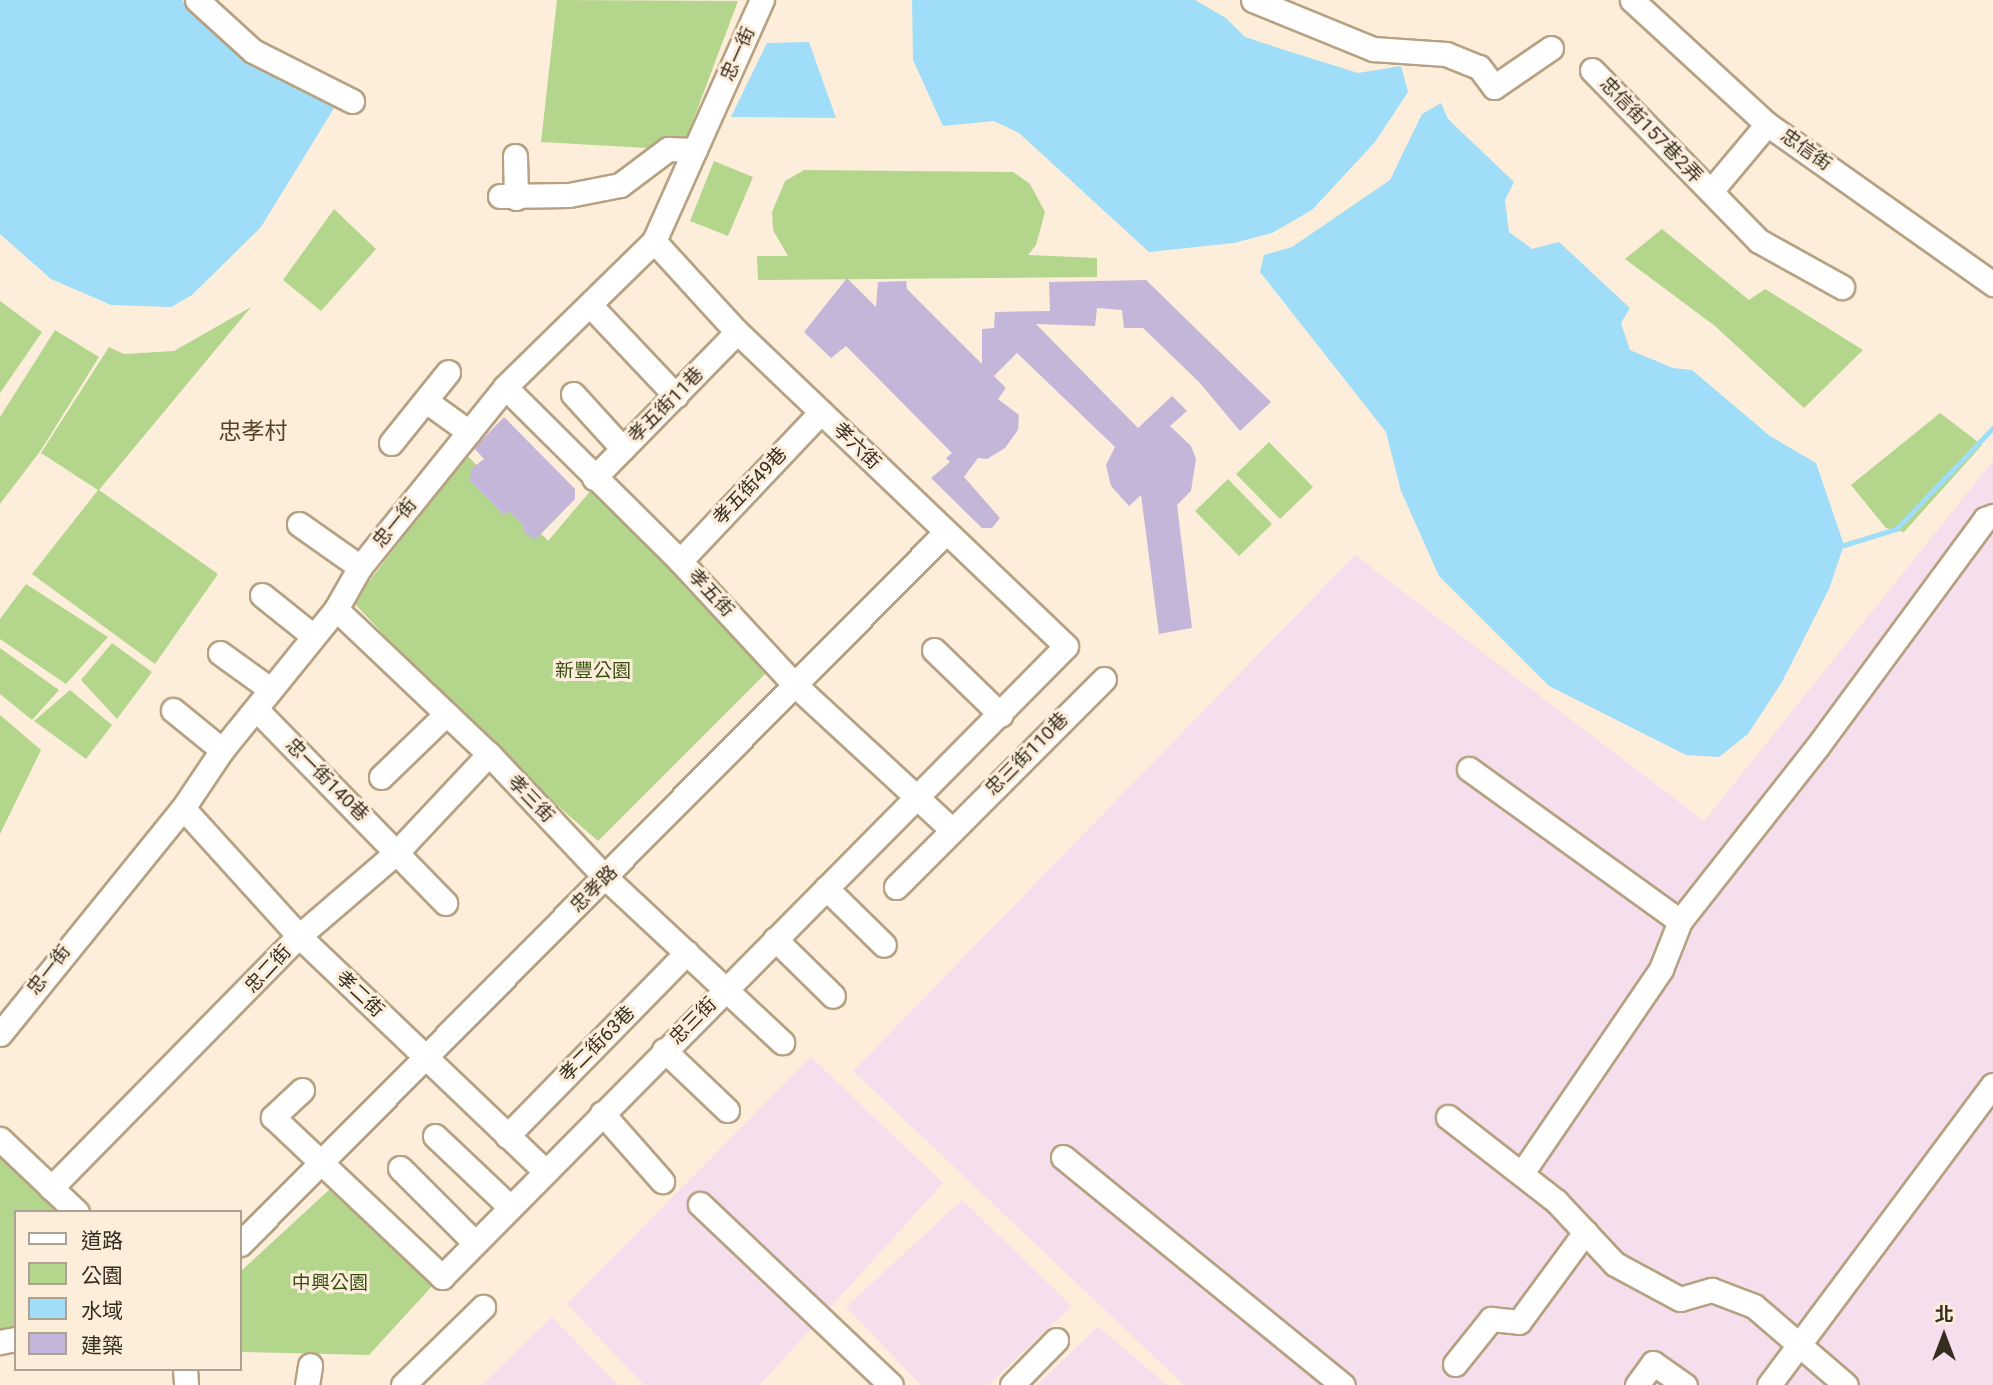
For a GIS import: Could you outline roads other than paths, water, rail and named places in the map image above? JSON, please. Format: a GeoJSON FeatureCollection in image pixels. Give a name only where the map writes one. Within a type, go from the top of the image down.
{"type":"FeatureCollection","features":[{"type":"Feature","properties":{"kind":"street"},"geometry":{"type":"LineString","coordinates":[[198,0],[253,51],[352,101]]}},
{"type":"Feature","properties":{"kind":"street","name":"忠一街"},"geometry":{"type":"LineString","coordinates":[[0,1034],[183,808],[222,750],[312,635],[336,609],[360,567],[505,387],[654,241],[761,0]]}},
{"type":"Feature","properties":{"kind":"street"},"geometry":{"type":"LineString","coordinates":[[1253,0],[1373,48],[1446,54],[1479,67],[1494,87],[1551,48]]}},
{"type":"Feature","properties":{"kind":"street","name":"忠信街"},"geometry":{"type":"LineString","coordinates":[[1632,0],[1767,124],[1993,284]]}},
{"type":"Feature","properties":{"kind":"street","name":"忠信街157巷2弄"},"geometry":{"type":"LineString","coordinates":[[1592,70],[1759,242],[1842,287]]}},
{"type":"Feature","properties":{"kind":"street"},"geometry":{"type":"LineString","coordinates":[[1711,191],[1767,124]]}},
{"type":"Feature","properties":{"kind":"street"},"geometry":{"type":"LineString","coordinates":[[515,156],[508,197],[569,195],[620,185],[668,149],[695,150]]}},
{"type":"Feature","properties":{"kind":"street","name":"孝六街"},"geometry":{"type":"LineString","coordinates":[[654,241],[737,332],[1066,646]]}},
{"type":"Feature","properties":{"kind":"street"},"geometry":{"type":"LineString","coordinates":[[590,305],[676,397]]}},
{"type":"Feature","properties":{"kind":"street","name":"孝五街11巷"},"geometry":{"type":"LineString","coordinates":[[594,478],[737,332]]}},
{"type":"Feature","properties":{"kind":"street"},"geometry":{"type":"LineString","coordinates":[[391,443],[448,372]]}},
{"type":"Feature","properties":{"kind":"street","name":"孝五街"},"geometry":{"type":"LineString","coordinates":[[505,387],[680,561],[794,684],[916,799]]}},
{"type":"Feature","properties":{"kind":"street"},"geometry":{"type":"LineString","coordinates":[[573,394],[623,449]]}},
{"type":"Feature","properties":{"kind":"street"},"geometry":{"type":"LineString","coordinates":[[426,401],[469,432]]}},
{"type":"Feature","properties":{"kind":"street","name":"孝五街49巷"},"geometry":{"type":"LineString","coordinates":[[680,561],[821,412]]}},
{"type":"Feature","properties":{"kind":"street"},"geometry":{"type":"LineString","coordinates":[[1521,1173],[1635,1010],[1661,968],[1680,921],[1817,747],[1985,519],[1993,516]]}},
{"type":"Feature","properties":{"kind":"street"},"geometry":{"type":"LineString","coordinates":[[299,524],[360,567]]}},
{"type":"Feature","properties":{"kind":"street","name":"忠孝路"},"geometry":{"type":"LineString","coordinates":[[242,1242],[317,1162],[606,878],[946,532]]}},
{"type":"Feature","properties":{"kind":"street"},"geometry":{"type":"LineString","coordinates":[[261,595],[312,635]]}},
{"type":"Feature","properties":{"kind":"street","name":"孝三街"},"geometry":{"type":"LineString","coordinates":[[336,609],[489,754],[606,878],[782,1042]]}},
{"type":"Feature","properties":{"kind":"street","name":"忠三街"},"geometry":{"type":"LineString","coordinates":[[317,1162],[442,1277],[724,989],[1001,715],[1066,646]]}},
{"type":"Feature","properties":{"kind":"street"},"geometry":{"type":"LineString","coordinates":[[934,650],[1001,715]]}},
{"type":"Feature","properties":{"kind":"street"},"geometry":{"type":"LineString","coordinates":[[220,653],[270,689]]}},
{"type":"Feature","properties":{"kind":"street","name":"忠三街110巷"},"geometry":{"type":"LineString","coordinates":[[896,887],[951,829],[1104,679]]}},
{"type":"Feature","properties":{"kind":"street","name":"忠一街140巷"},"geometry":{"type":"LineString","coordinates":[[256,709],[445,903]]}},
{"type":"Feature","properties":{"kind":"street"},"geometry":{"type":"LineString","coordinates":[[173,710],[222,750]]}},
{"type":"Feature","properties":{"kind":"street"},"geometry":{"type":"LineString","coordinates":[[381,776],[446,714]]}},
{"type":"Feature","properties":{"kind":"street","name":"忠二街"},"geometry":{"type":"LineString","coordinates":[[51,1188],[299,936],[397,852],[489,754]]}},
{"type":"Feature","properties":{"kind":"street"},"geometry":{"type":"LineString","coordinates":[[1469,769],[1680,921]]}},
{"type":"Feature","properties":{"kind":"street"},"geometry":{"type":"LineString","coordinates":[[916,799],[951,829]]}},
{"type":"Feature","properties":{"kind":"street","name":"孝二街"},"geometry":{"type":"LineString","coordinates":[[183,808],[299,936],[545,1171]]}},
{"type":"Feature","properties":{"kind":"street"},"geometry":{"type":"LineString","coordinates":[[827,888],[884,945]]}},
{"type":"Feature","properties":{"kind":"street"},"geometry":{"type":"LineString","coordinates":[[775,939],[833,996]]}},
{"type":"Feature","properties":{"kind":"street","name":"孝二街63巷"},"geometry":{"type":"LineString","coordinates":[[507,1136],[687,953]]}},
{"type":"Feature","properties":{"kind":"street"},"geometry":{"type":"LineString","coordinates":[[664,1050],[727,1110]]}},
{"type":"Feature","properties":{"kind":"street"},"geometry":{"type":"LineString","coordinates":[[1769,1385],[1993,1085]]}},
{"type":"Feature","properties":{"kind":"street"},"geometry":{"type":"LineString","coordinates":[[302,1090],[272,1117],[317,1162]]}},
{"type":"Feature","properties":{"kind":"street"},"geometry":{"type":"LineString","coordinates":[[602,1113],[662,1181]]}},
{"type":"Feature","properties":{"kind":"street"},"geometry":{"type":"LineString","coordinates":[[1448,1117],[1521,1173],[1585,1232],[1615,1264],[1680,1299],[1712,1290],[1754,1307],[1846,1385]]}},
{"type":"Feature","properties":{"kind":"street"},"geometry":{"type":"LineString","coordinates":[[435,1136],[510,1208]]}},
{"type":"Feature","properties":{"kind":"street"},"geometry":{"type":"LineString","coordinates":[[0,1139],[74,1210]]}},
{"type":"Feature","properties":{"kind":"street"},"geometry":{"type":"LineString","coordinates":[[1063,1157],[1343,1385]]}},
{"type":"Feature","properties":{"kind":"street"},"geometry":{"type":"LineString","coordinates":[[400,1168],[475,1242]]}},
{"type":"Feature","properties":{"kind":"street"},"geometry":{"type":"LineString","coordinates":[[700,1204],[891,1385]]}},
{"type":"Feature","properties":{"kind":"street"},"geometry":{"type":"LineString","coordinates":[[1455,1364],[1491,1319],[1519,1322],[1585,1232]]}},
{"type":"Feature","properties":{"kind":"street"},"geometry":{"type":"LineString","coordinates":[[403,1385],[482,1307]]}},
{"type":"Feature","properties":{"kind":"street"},"geometry":{"type":"LineString","coordinates":[[1012,1385],[1056,1340]]}},
{"type":"Feature","properties":{"kind":"street"},"geometry":{"type":"LineString","coordinates":[[1637,1385],[1653,1363],[1685,1385]]}},
{"type":"Feature","properties":{"kind":"water"},"geometry":{"type":"Polygon","coordinates":[[[0,0],[182,0],[252,58],[339,100],[261,227],[192,295],[171,307],[111,305],[51,279],[0,234],[0,0]]]}},
{"type":"Feature","properties":{"kind":"water"},"geometry":{"type":"Polygon","coordinates":[[[912,0],[1195,0],[1226,18],[1245,37],[1291,52],[1358,73],[1401,66],[1408,92],[1375,142],[1312,210],[1272,233],[1234,243],[1149,252],[1019,133],[994,121],[943,126],[913,60],[912,0]]]}},
{"type":"Feature","properties":{"kind":"water"},"geometry":{"type":"Polygon","coordinates":[[[809,42],[836,118],[731,117],[767,43],[809,42]]]}},
{"type":"Feature","properties":{"kind":"water"},"geometry":{"type":"Polygon","coordinates":[[[1441,103],[1448,119],[1514,182],[1505,200],[1509,232],[1532,249],[1559,242],[1630,308],[1621,323],[1630,350],[1673,368],[1692,370],[1770,436],[1816,463],[1844,545],[1829,589],[1782,682],[1748,734],[1719,757],[1686,755],[1549,686],[1439,576],[1401,491],[1386,432],[1260,272],[1264,255],[1292,247],[1390,180],[1422,114],[1441,103]]]}},
{"type":"Feature","properties":{"kind":"waterway"},"geometry":{"type":"LineString","coordinates":[[1844,545],[1896,529],[1993,428]]}},
{"type":"Feature","properties":{"kind":"district","name":"忠孝村"},"geometry":{"type":"Point","coordinates":[253,432]}},
{"type":"Feature","properties":{"kind":"park label","name":"新豐公園"},"geometry":{"type":"Point","coordinates":[593,671]}},
{"type":"Feature","properties":{"kind":"park label","name":"中興公園"},"geometry":{"type":"Point","coordinates":[330,1283]}}]}
